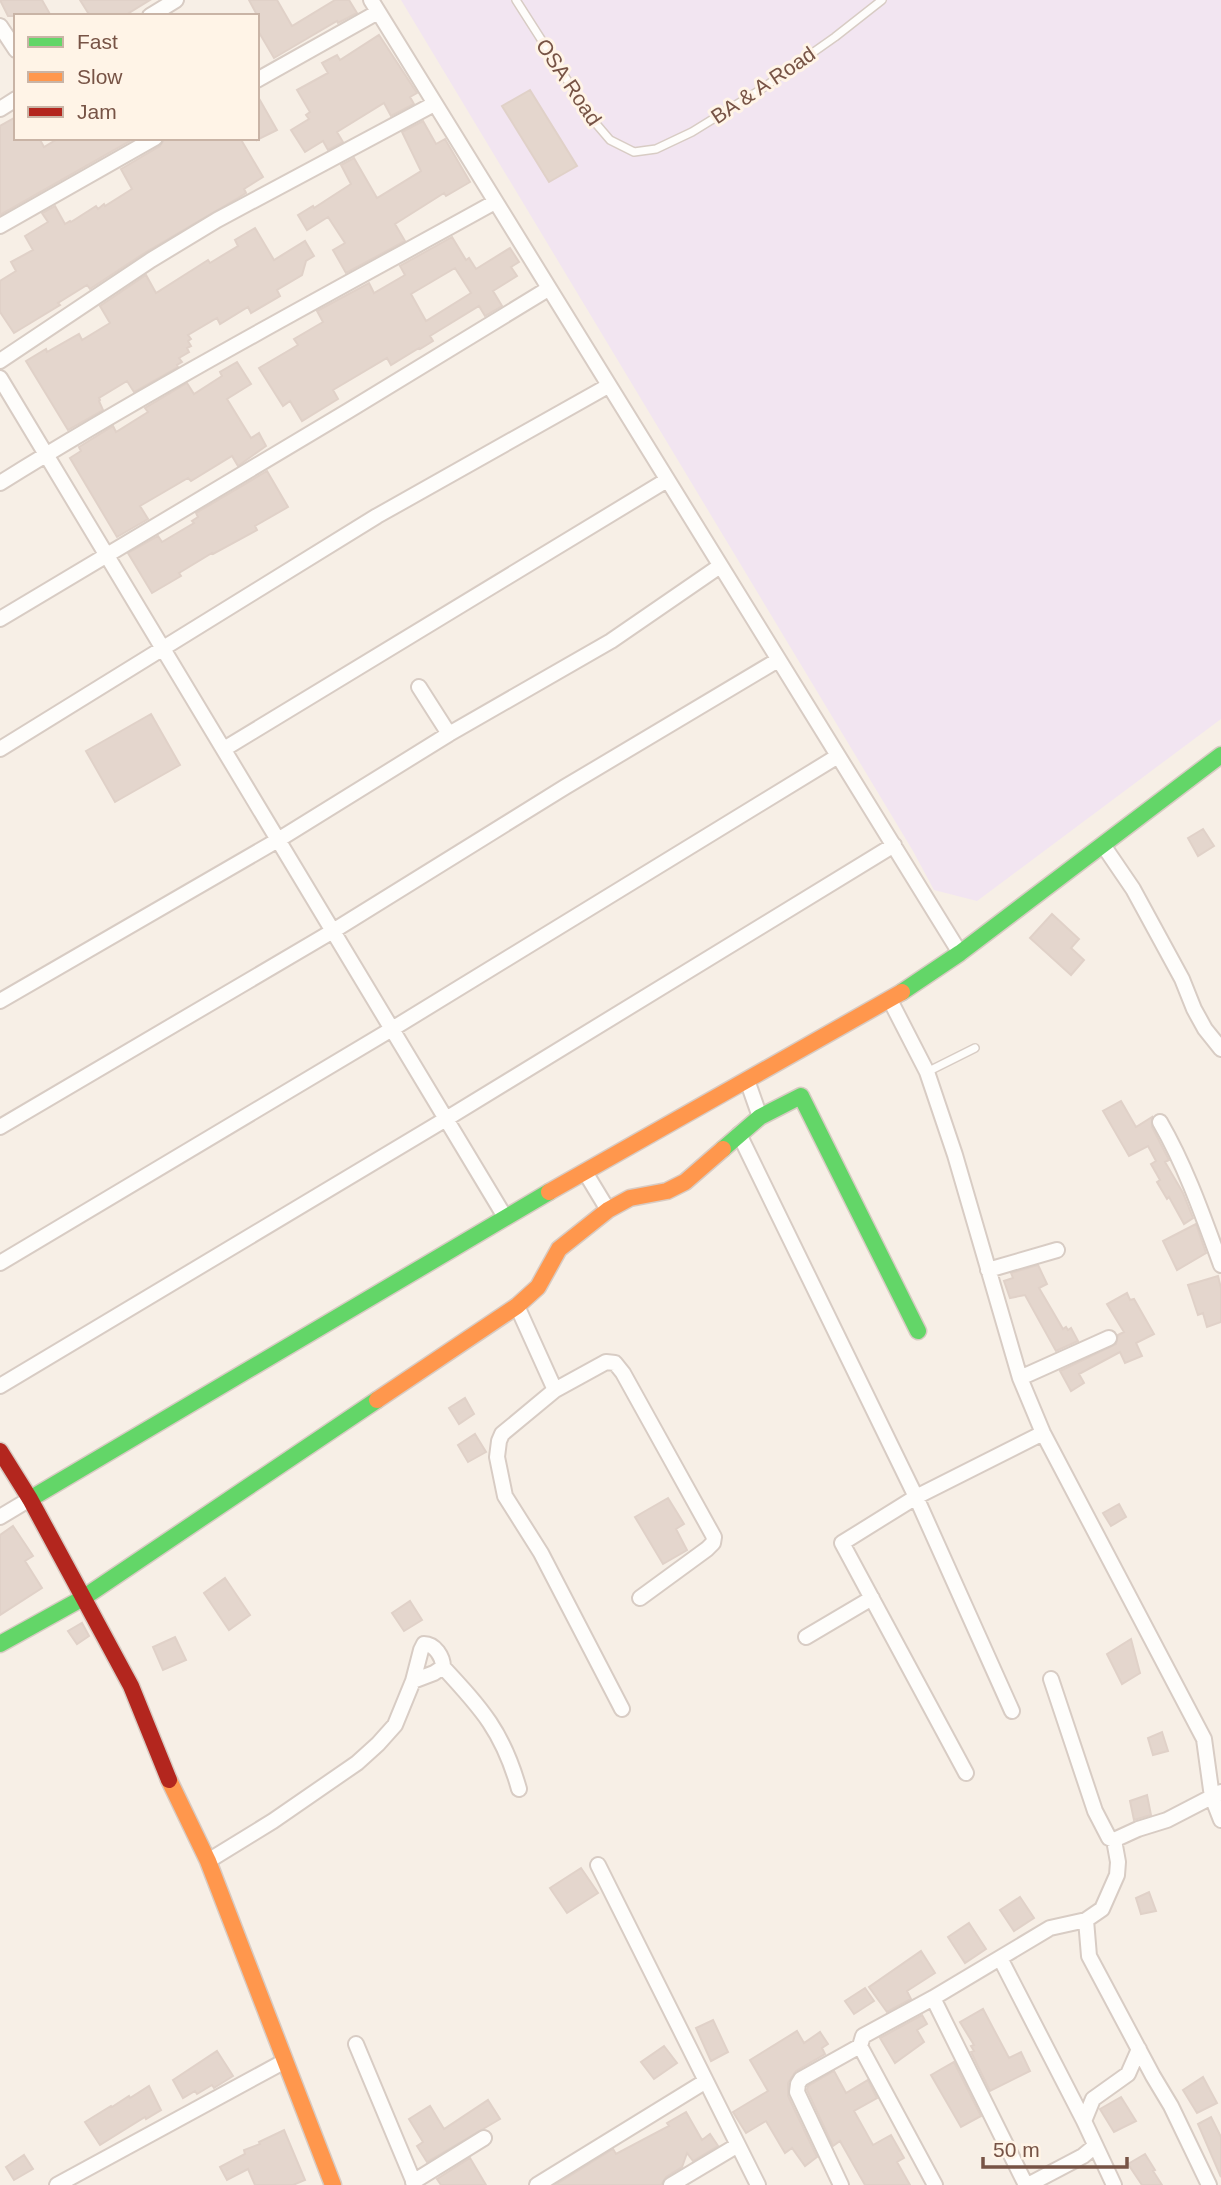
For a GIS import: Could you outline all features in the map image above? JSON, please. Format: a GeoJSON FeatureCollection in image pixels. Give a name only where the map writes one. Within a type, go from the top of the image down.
{"type":"FeatureCollection","features":[{"type":"Feature","properties":{"kind":"street"},"geometry":{"type":"LineString","coordinates":[[153,14],[176,0]]}},
{"type":"Feature","properties":{"kind":"street"},"geometry":{"type":"LineString","coordinates":[[259,79],[374,6],[960,953]]}},
{"type":"Feature","properties":{"kind":"street"},"geometry":{"type":"LineString","coordinates":[[0,26],[14,47]]}},
{"type":"Feature","properties":{"kind":"street"},"geometry":{"type":"LineString","coordinates":[[0,360],[151,260],[217,220],[434,104]]}},
{"type":"Feature","properties":{"kind":"street"},"geometry":{"type":"LineString","coordinates":[[0,226],[151,140]]}},
{"type":"Feature","properties":{"kind":"street"},"geometry":{"type":"LineString","coordinates":[[0,483],[46,454],[495,202]]}},
{"type":"Feature","properties":{"kind":"street"},"geometry":{"type":"LineString","coordinates":[[0,620],[548,289]]}},
{"type":"Feature","properties":{"kind":"street"},"geometry":{"type":"LineString","coordinates":[[0,378],[505,1217]]}},
{"type":"Feature","properties":{"kind":"street"},"geometry":{"type":"LineString","coordinates":[[0,749],[377,516],[608,386]]}},
{"type":"Feature","properties":{"kind":"street"},"geometry":{"type":"LineString","coordinates":[[224,749],[667,480]]}},
{"type":"Feature","properties":{"kind":"street"},"geometry":{"type":"LineString","coordinates":[[0,1001],[278,840],[449,734],[611,640],[720,566]]}},
{"type":"Feature","properties":{"kind":"street"},"geometry":{"type":"LineString","coordinates":[[0,1127],[333,931],[565,787],[778,660]]}},
{"type":"Feature","properties":{"kind":"street"},"geometry":{"type":"LineString","coordinates":[[419,687],[449,734]]}},
{"type":"Feature","properties":{"kind":"street"},"geometry":{"type":"LineString","coordinates":[[0,1263],[392,1029],[838,756]]}},
{"type":"Feature","properties":{"kind":"street"},"geometry":{"type":"LineString","coordinates":[[0,1517],[505,1217],[890,1000],[960,953],[1219,762]]}},
{"type":"Feature","properties":{"kind":"street"},"geometry":{"type":"LineString","coordinates":[[0,1386],[446,1119],[894,845]]}},
{"type":"Feature","properties":{"kind":"street"},"geometry":{"type":"LineString","coordinates":[[1103,845],[1133,889],[1182,979],[1194,1009],[1221,1049]]}},
{"type":"Feature","properties":{"kind":"street"},"geometry":{"type":"LineString","coordinates":[[890,1000],[927,1072],[955,1155],[1020,1378],[1043,1433],[1204,1739],[1221,1820]]}},
{"type":"Feature","properties":{"kind":"street"},"geometry":{"type":"LineString","coordinates":[[747,1080],[760,1117]]}},
{"type":"Feature","properties":{"kind":"street"},"geometry":{"type":"LineString","coordinates":[[0,1644],[83,1598],[517,1306],[538,1287],[559,1249],[608,1210],[630,1198],[667,1191],[685,1182],[760,1117],[801,1096],[918,1331]]}},
{"type":"Feature","properties":{"kind":"street"},"geometry":{"type":"LineString","coordinates":[[1160,1122],[1188,1178],[1221,1265]]}},
{"type":"Feature","properties":{"kind":"street"},"geometry":{"type":"LineString","coordinates":[[739,1135],[916,1497],[1012,1711]]}},
{"type":"Feature","properties":{"kind":"street"},"geometry":{"type":"LineString","coordinates":[[585,1172],[608,1210]]}},
{"type":"Feature","properties":{"kind":"street"},"geometry":{"type":"LineString","coordinates":[[988,1270],[1057,1250]]}},
{"type":"Feature","properties":{"kind":"street"},"geometry":{"type":"LineString","coordinates":[[517,1306],[555,1390]]}},
{"type":"Feature","properties":{"kind":"street"},"geometry":{"type":"LineString","coordinates":[[1020,1378],[1109,1338]]}},
{"type":"Feature","properties":{"kind":"street"},"geometry":{"type":"LineString","coordinates":[[622,1709],[541,1553],[505,1496],[497,1457],[502,1434],[555,1390],[606,1362],[615,1363],[623,1373],[714,1538],[708,1549],[640,1598]]}},
{"type":"Feature","properties":{"kind":"street"},"geometry":{"type":"LineString","coordinates":[[967,1773],[842,1543],[916,1497],[1043,1433]]}},
{"type":"Feature","properties":{"kind":"street"},"geometry":{"type":"LineString","coordinates":[[0,1451],[30,1499],[131,1686],[176,1796],[208,1861],[332,2185]]}},
{"type":"Feature","properties":{"kind":"street"},"geometry":{"type":"LineString","coordinates":[[806,1637],[872,1598]]}},
{"type":"Feature","properties":{"kind":"street"},"geometry":{"type":"LineString","coordinates":[[208,1861],[273,1821],[357,1763],[378,1744],[394,1725],[413,1681],[424,1644],[435,1648],[443,1667],[488,1718],[508,1752],[519,1789]]}},
{"type":"Feature","properties":{"kind":"street"},"geometry":{"type":"LineString","coordinates":[[413,1681],[443,1667]]}},
{"type":"Feature","properties":{"kind":"street"},"geometry":{"type":"LineString","coordinates":[[841,2185],[797,2092],[797,2084],[801,2079],[860,2046],[863,2036],[868,2032],[933,1998],[1050,1928],[1086,1920],[1102,1909],[1117,1875],[1118,1862],[1114,1840],[1108,1836],[1096,1811],[1051,1679]]}},
{"type":"Feature","properties":{"kind":"street"},"geometry":{"type":"LineString","coordinates":[[1114,1840],[1167,1820],[1216,1795]]}},
{"type":"Feature","properties":{"kind":"street"},"geometry":{"type":"LineString","coordinates":[[598,1865],[758,2185]]}},
{"type":"Feature","properties":{"kind":"street"},"geometry":{"type":"LineString","coordinates":[[1086,1920],[1088,1956],[1171,2106],[1209,2185]]}},
{"type":"Feature","properties":{"kind":"street"},"geometry":{"type":"LineString","coordinates":[[1000,1958],[1114,2185]]}},
{"type":"Feature","properties":{"kind":"street"},"geometry":{"type":"LineString","coordinates":[[933,1998],[1027,2185],[1083,2156],[1096,2146]]}},
{"type":"Feature","properties":{"kind":"street"},"geometry":{"type":"LineString","coordinates":[[356,2043],[414,2183],[484,2138]]}},
{"type":"Feature","properties":{"kind":"street"},"geometry":{"type":"LineString","coordinates":[[860,2046],[935,2185]]}},
{"type":"Feature","properties":{"kind":"street"},"geometry":{"type":"LineString","coordinates":[[1084,2121],[1093,2099],[1128,2074],[1139,2049]]}},
{"type":"Feature","properties":{"kind":"street"},"geometry":{"type":"LineString","coordinates":[[57,2185],[285,2061]]}},
{"type":"Feature","properties":{"kind":"street"},"geometry":{"type":"LineString","coordinates":[[1128,2074],[1153,2076]]}},
{"type":"Feature","properties":{"kind":"street"},"geometry":{"type":"LineString","coordinates":[[537,2185],[706,2081]]}},
{"type":"Feature","properties":{"kind":"street"},"geometry":{"type":"LineString","coordinates":[[1067,2090],[1093,2099]]}},
{"type":"Feature","properties":{"kind":"street"},"geometry":{"type":"LineString","coordinates":[[671,2185],[738,2145]]}},
{"type":"Feature","properties":{"kind":"lane","name":"OSA Road"},"geometry":{"type":"LineString","coordinates":[[516,0],[592,119],[610,140],[634,152]]}},
{"type":"Feature","properties":{"kind":"lane","name":"BA & A Road"},"geometry":{"type":"LineString","coordinates":[[634,152],[656,149],[692,132],[770,82],[883,0]]}},
{"type":"Feature","properties":{"kind":"lane"},"geometry":{"type":"LineString","coordinates":[[927,1072],[975,1048]]}},
{"type":"Feature","properties":{"kind":"shaded area"},"geometry":{"type":"Polygon","coordinates":[[[401,0],[1221,0],[1221,719],[977,901],[934,890],[401,0]]]}},
{"type":"Feature","properties":{"kind":"building"},"geometry":{"type":"Polygon","coordinates":[[[0,0],[42,0],[50,14],[14,14],[8,16],[0,0]]]}},
{"type":"Feature","properties":{"kind":"building"},"geometry":{"type":"Polygon","coordinates":[[[80,0],[150,0],[127,14],[89,14],[80,0]]]}},
{"type":"Feature","properties":{"kind":"building"},"geometry":{"type":"Polygon","coordinates":[[[249,0],[277,0],[292,26],[335,0],[349,0],[357,13],[338,23],[337,21],[274,58],[259,32],[259,14],[249,0]]]}},
{"type":"Feature","properties":{"kind":"building"},"geometry":{"type":"Polygon","coordinates":[[[379,35],[417,93],[410,97],[414,104],[391,116],[384,103],[337,132],[343,142],[328,150],[323,141],[305,152],[291,130],[309,119],[306,115],[310,112],[297,90],[328,73],[322,63],[337,55],[340,60],[379,35]]]}},
{"type":"Feature","properties":{"kind":"building"},"geometry":{"type":"Polygon","coordinates":[[[530,90],[577,166],[549,182],[502,106],[530,90]]]}},
{"type":"Feature","properties":{"kind":"building"},"geometry":{"type":"Polygon","coordinates":[[[259,98],[277,130],[259,139],[259,98]]]}},
{"type":"Feature","properties":{"kind":"building"},"geometry":{"type":"Polygon","coordinates":[[[14,118],[14,140],[40,140],[44,147],[56,140],[131,140],[0,215],[0,126],[14,118]]]}},
{"type":"Feature","properties":{"kind":"building"},"geometry":{"type":"Polygon","coordinates":[[[423,121],[436,144],[445,139],[470,182],[446,196],[444,193],[395,224],[405,241],[346,273],[333,250],[345,243],[328,217],[307,230],[298,215],[351,184],[341,165],[354,158],[377,198],[421,171],[402,132],[423,121]]]}},
{"type":"Feature","properties":{"kind":"building"},"geometry":{"type":"Polygon","coordinates":[[[164,140],[241,140],[263,177],[244,189],[246,193],[146,252],[90,289],[87,285],[14,333],[0,312],[0,281],[16,271],[11,262],[33,250],[25,236],[48,222],[42,213],[55,206],[65,224],[96,206],[98,209],[104,204],[105,206],[132,189],[121,169],[160,146],[164,140]]]}},
{"type":"Feature","properties":{"kind":"building"},"geometry":{"type":"Polygon","coordinates":[[[255,228],[274,260],[305,241],[314,256],[306,261],[302,275],[277,290],[280,296],[251,313],[248,307],[220,324],[217,318],[188,335],[191,346],[187,348],[189,352],[179,358],[182,362],[178,367],[134,392],[127,381],[99,398],[103,410],[68,430],[26,361],[79,334],[82,340],[110,323],[100,306],[146,275],[156,293],[208,260],[210,263],[238,246],[235,240],[255,228]]]}},
{"type":"Feature","properties":{"kind":"building"},"geometry":{"type":"Polygon","coordinates":[[[452,237],[466,260],[469,258],[476,269],[510,248],[519,262],[511,267],[517,276],[493,291],[502,306],[485,316],[479,306],[430,336],[433,341],[420,349],[391,365],[387,358],[333,390],[338,399],[302,421],[290,401],[283,406],[259,368],[298,345],[294,339],[323,322],[317,311],[369,283],[374,293],[405,275],[400,266],[452,237]],[[455,268],[411,294],[426,321],[471,293],[455,268]]]}},
{"type":"Feature","properties":{"kind":"building"},"geometry":{"type":"Polygon","coordinates":[[[237,362],[251,384],[227,399],[251,438],[259,433],[266,446],[238,466],[232,456],[191,481],[188,478],[140,506],[148,519],[117,537],[70,458],[81,451],[79,447],[113,426],[116,432],[148,412],[145,408],[187,383],[194,394],[222,376],[220,372],[237,362]]]}},
{"type":"Feature","properties":{"kind":"building"},"geometry":{"type":"Polygon","coordinates":[[[267,471],[288,507],[255,526],[257,530],[212,553],[152,593],[128,553],[158,536],[162,542],[194,523],[192,521],[198,517],[196,513],[267,471]]]}},
{"type":"Feature","properties":{"kind":"building"},"geometry":{"type":"Polygon","coordinates":[[[151,714],[180,765],[115,802],[86,751],[151,714]]]}},
{"type":"Feature","properties":{"kind":"building"},"geometry":{"type":"Polygon","coordinates":[[[1203,829],[1214,846],[1198,856],[1188,838],[1203,829]]]}},
{"type":"Feature","properties":{"kind":"building"},"geometry":{"type":"Polygon","coordinates":[[[1052,914],[1079,939],[1071,948],[1084,960],[1071,975],[1030,938],[1052,914]]]}},
{"type":"Feature","properties":{"kind":"building"},"geometry":{"type":"Polygon","coordinates":[[[1121,1101],[1136,1127],[1152,1117],[1152,1127],[1169,1160],[1165,1162],[1183,1193],[1193,1218],[1184,1224],[1157,1182],[1160,1180],[1151,1164],[1156,1161],[1148,1146],[1129,1156],[1103,1111],[1121,1101]]]}},
{"type":"Feature","properties":{"kind":"building"},"geometry":{"type":"Polygon","coordinates":[[[1196,1224],[1206,1253],[1177,1270],[1163,1241],[1196,1224]]]}},
{"type":"Feature","properties":{"kind":"building"},"geometry":{"type":"Polygon","coordinates":[[[1038,1265],[1047,1284],[1039,1288],[1063,1329],[1071,1328],[1078,1341],[1056,1351],[1025,1295],[1010,1298],[1004,1281],[1013,1278],[1011,1273],[1038,1265]]]}},
{"type":"Feature","properties":{"kind":"building"},"geometry":{"type":"Polygon","coordinates":[[[1218,1276],[1221,1288],[1221,1322],[1207,1327],[1203,1313],[1198,1315],[1188,1285],[1218,1276]]]}},
{"type":"Feature","properties":{"kind":"building"},"geometry":{"type":"Polygon","coordinates":[[[1127,1293],[1130,1300],[1134,1299],[1154,1334],[1136,1343],[1142,1356],[1125,1363],[1120,1352],[1079,1374],[1084,1383],[1071,1391],[1060,1371],[1116,1344],[1118,1335],[1124,1332],[1107,1304],[1127,1293]]]}},
{"type":"Feature","properties":{"kind":"building"},"geometry":{"type":"Polygon","coordinates":[[[465,1398],[474,1414],[459,1424],[449,1408],[465,1398]]]}},
{"type":"Feature","properties":{"kind":"building"},"geometry":{"type":"Polygon","coordinates":[[[475,1434],[486,1452],[468,1462],[458,1445],[475,1434]]]}},
{"type":"Feature","properties":{"kind":"building"},"geometry":{"type":"Polygon","coordinates":[[[668,1498],[684,1524],[676,1529],[687,1550],[663,1564],[635,1517],[668,1498]]]}},
{"type":"Feature","properties":{"kind":"building"},"geometry":{"type":"Polygon","coordinates":[[[1119,1504],[1126,1517],[1111,1526],[1103,1513],[1119,1504]]]}},
{"type":"Feature","properties":{"kind":"building"},"geometry":{"type":"Polygon","coordinates":[[[13,1526],[33,1556],[25,1561],[42,1588],[0,1615],[0,1535],[13,1526]]]}},
{"type":"Feature","properties":{"kind":"building"},"geometry":{"type":"Polygon","coordinates":[[[225,1578],[250,1615],[229,1630],[204,1593],[225,1578]]]}},
{"type":"Feature","properties":{"kind":"building"},"geometry":{"type":"Polygon","coordinates":[[[410,1601],[422,1620],[404,1631],[392,1613],[410,1601]]]}},
{"type":"Feature","properties":{"kind":"building"},"geometry":{"type":"Polygon","coordinates":[[[82,1623],[89,1636],[77,1644],[68,1631],[82,1623]]]}},
{"type":"Feature","properties":{"kind":"building"},"geometry":{"type":"Polygon","coordinates":[[[175,1637],[186,1660],[163,1670],[153,1647],[175,1637]]]}},
{"type":"Feature","properties":{"kind":"building"},"geometry":{"type":"Polygon","coordinates":[[[1131,1639],[1140,1673],[1122,1684],[1107,1654],[1131,1639]]]}},
{"type":"Feature","properties":{"kind":"building"},"geometry":{"type":"Polygon","coordinates":[[[1162,1732],[1168,1751],[1153,1755],[1148,1738],[1162,1732]]]}},
{"type":"Feature","properties":{"kind":"building"},"geometry":{"type":"Polygon","coordinates":[[[1147,1795],[1151,1815],[1134,1820],[1130,1801],[1147,1795]]]}},
{"type":"Feature","properties":{"kind":"building"},"geometry":{"type":"Polygon","coordinates":[[[581,1868],[598,1893],[567,1913],[550,1888],[581,1868]]]}},
{"type":"Feature","properties":{"kind":"building"},"geometry":{"type":"Polygon","coordinates":[[[1149,1892],[1156,1911],[1141,1914],[1136,1898],[1149,1892]]]}},
{"type":"Feature","properties":{"kind":"building"},"geometry":{"type":"Polygon","coordinates":[[[1020,1897],[1034,1918],[1014,1931],[1000,1910],[1020,1897]]]}},
{"type":"Feature","properties":{"kind":"building"},"geometry":{"type":"Polygon","coordinates":[[[969,1923],[986,1949],[965,1963],[948,1937],[969,1923]]]}},
{"type":"Feature","properties":{"kind":"building"},"geometry":{"type":"Polygon","coordinates":[[[921,1951],[935,1973],[907,1991],[911,1999],[887,2012],[869,1987],[921,1951]]]}},
{"type":"Feature","properties":{"kind":"building"},"geometry":{"type":"Polygon","coordinates":[[[865,1988],[874,2001],[854,2014],[845,2001],[865,1988]]]}},
{"type":"Feature","properties":{"kind":"building"},"geometry":{"type":"Polygon","coordinates":[[[983,2009],[1009,2058],[1021,2052],[1030,2071],[990,2091],[971,2052],[974,2051],[971,2046],[974,2045],[960,2022],[983,2009]]]}},
{"type":"Feature","properties":{"kind":"building"},"geometry":{"type":"Polygon","coordinates":[[[922,2015],[927,2024],[917,2030],[924,2042],[895,2063],[880,2038],[922,2015]]]}},
{"type":"Feature","properties":{"kind":"building"},"geometry":{"type":"Polygon","coordinates":[[[713,2020],[728,2052],[711,2061],[696,2028],[713,2020]]]}},
{"type":"Feature","properties":{"kind":"building"},"geometry":{"type":"Polygon","coordinates":[[[797,2031],[804,2043],[820,2032],[828,2044],[822,2048],[825,2054],[796,2071],[788,2083],[788,2096],[817,2157],[805,2166],[792,2148],[785,2153],[766,2121],[746,2133],[733,2112],[768,2091],[750,2060],[797,2031]]]}},
{"type":"Feature","properties":{"kind":"building"},"geometry":{"type":"Polygon","coordinates":[[[664,2046],[677,2063],[654,2079],[641,2062],[664,2046]]]}},
{"type":"Feature","properties":{"kind":"building"},"geometry":{"type":"Polygon","coordinates":[[[217,2051],[233,2076],[214,2088],[212,2085],[183,2098],[173,2080],[217,2051]]]}},
{"type":"Feature","properties":{"kind":"building"},"geometry":{"type":"Polygon","coordinates":[[[954,2062],[981,2116],[961,2127],[931,2075],[954,2062]]]}},
{"type":"Feature","properties":{"kind":"building"},"geometry":{"type":"Polygon","coordinates":[[[834,2071],[846,2093],[868,2080],[877,2098],[854,2111],[873,2145],[891,2135],[904,2158],[897,2162],[910,2185],[865,2185],[840,2141],[833,2146],[807,2090],[808,2086],[834,2071]]]}},
{"type":"Feature","properties":{"kind":"building"},"geometry":{"type":"Polygon","coordinates":[[[1203,2077],[1217,2103],[1197,2113],[1183,2090],[1203,2077]]]}},
{"type":"Feature","properties":{"kind":"building"},"geometry":{"type":"Polygon","coordinates":[[[149,2086],[161,2110],[100,2145],[85,2122],[149,2086]]]}},
{"type":"Feature","properties":{"kind":"building"},"geometry":{"type":"Polygon","coordinates":[[[1121,2097],[1136,2121],[1114,2132],[1100,2109],[1121,2097]]]}},
{"type":"Feature","properties":{"kind":"building"},"geometry":{"type":"Polygon","coordinates":[[[488,2100],[500,2119],[427,2162],[417,2146],[423,2142],[409,2119],[430,2106],[444,2129],[488,2100]]]}},
{"type":"Feature","properties":{"kind":"building"},"geometry":{"type":"Polygon","coordinates":[[[686,2112],[702,2140],[710,2134],[718,2146],[693,2161],[687,2153],[682,2167],[666,2177],[661,2185],[555,2185],[613,2149],[616,2154],[669,2126],[667,2123],[686,2112]]]}},
{"type":"Feature","properties":{"kind":"building"},"geometry":{"type":"Polygon","coordinates":[[[1211,2117],[1221,2137],[1221,2177],[1198,2124],[1211,2117]]]}},
{"type":"Feature","properties":{"kind":"building"},"geometry":{"type":"Polygon","coordinates":[[[284,2130],[305,2180],[293,2185],[255,2185],[248,2169],[227,2180],[220,2167],[245,2154],[244,2150],[284,2130]]]}},
{"type":"Feature","properties":{"kind":"building"},"geometry":{"type":"Polygon","coordinates":[[[1145,2154],[1162,2185],[1142,2185],[1128,2164],[1145,2154]]]}},
{"type":"Feature","properties":{"kind":"building"},"geometry":{"type":"Polygon","coordinates":[[[24,2155],[33,2169],[14,2180],[6,2167],[24,2155]]]}},
{"type":"Feature","properties":{"kind":"building"},"geometry":{"type":"Polygon","coordinates":[[[470,2158],[486,2185],[441,2185],[437,2179],[470,2158]]]}},
{"type":"Feature","properties":{"kind":"traffic: fast"},"geometry":{"type":"LineString","coordinates":[[902,992],[960,953],[1221,755]]}},
{"type":"Feature","properties":{"kind":"traffic: fast"},"geometry":{"type":"LineString","coordinates":[[723,1149],[760,1117],[801,1096],[918,1331]]}},
{"type":"Feature","properties":{"kind":"traffic: fast"},"geometry":{"type":"LineString","coordinates":[[30,1499],[549,1192]]}},
{"type":"Feature","properties":{"kind":"traffic: fast"},"geometry":{"type":"LineString","coordinates":[[0,1644],[83,1598],[377,1400]]}},
{"type":"Feature","properties":{"kind":"traffic: slow"},"geometry":{"type":"LineString","coordinates":[[549,1192],[902,992]]}},
{"type":"Feature","properties":{"kind":"traffic: slow"},"geometry":{"type":"LineString","coordinates":[[377,1400],[517,1306],[538,1287],[559,1249],[608,1210],[630,1198],[667,1191],[685,1182],[723,1149]]}},
{"type":"Feature","properties":{"kind":"traffic: slow"},"geometry":{"type":"LineString","coordinates":[[169,1780],[208,1861],[333,2185]]}},
{"type":"Feature","properties":{"kind":"traffic: jam"},"geometry":{"type":"LineString","coordinates":[[0,1451],[30,1499],[131,1686],[169,1780]]}}]}
